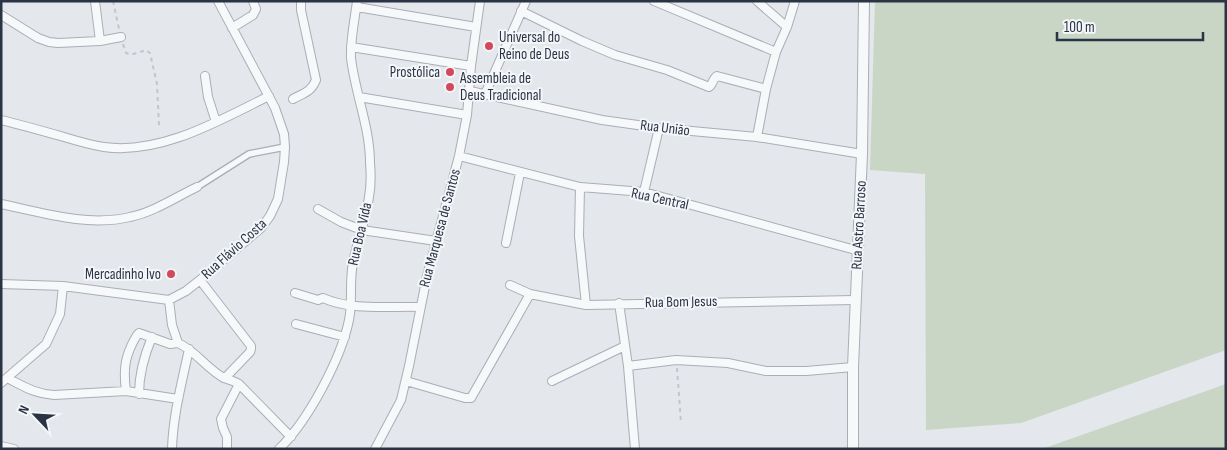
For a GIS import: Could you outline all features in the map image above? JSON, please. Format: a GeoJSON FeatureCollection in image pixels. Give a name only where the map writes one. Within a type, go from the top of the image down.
{"type":"FeatureCollection","features":[{"type":"Feature","properties":{"kind":"street"},"geometry":{"type":"LineString","coordinates":[[95,1],[100,41]]}},
{"type":"Feature","properties":{"kind":"street","name":"Rua Flávio Costa"},"geometry":{"type":"LineString","coordinates":[[169,300],[186,291],[261,228],[270,216],[278,199],[285,146],[280,120],[218,1]]}},
{"type":"Feature","properties":{"kind":"street"},"geometry":{"type":"LineString","coordinates":[[232,28],[253,15],[256,10],[253,1]]}},
{"type":"Feature","properties":{"kind":"street"},"geometry":{"type":"LineString","coordinates":[[293,99],[309,91],[314,86],[316,80],[301,10],[301,1]]}},
{"type":"Feature","properties":{"kind":"street"},"geometry":{"type":"LineString","coordinates":[[485,94],[526,1]]}},
{"type":"Feature","properties":{"kind":"street"},"geometry":{"type":"LineString","coordinates":[[654,1],[776,52]]}},
{"type":"Feature","properties":{"kind":"street"},"geometry":{"type":"LineString","coordinates":[[757,1],[787,27]]}},
{"type":"Feature","properties":{"kind":"street"},"geometry":{"type":"LineString","coordinates":[[757,137],[766,89],[776,52],[787,27],[795,1]]}},
{"type":"Feature","properties":{"kind":"street","name":"Rua Astro Barroso"},"geometry":{"type":"LineString","coordinates":[[853,449],[853,367],[862,154],[864,1]]}},
{"type":"Feature","properties":{"kind":"street","name":"Rua Marquesa de Santos"},"geometry":{"type":"LineString","coordinates":[[375,449],[400,400],[406,381],[420,307],[459,156],[470,91],[470,66],[478,2]]}},
{"type":"Feature","properties":{"kind":"street"},"geometry":{"type":"LineString","coordinates":[[357,4],[476,27]]}},
{"type":"Feature","properties":{"kind":"street","name":"Rua Boa Vida"},"geometry":{"type":"LineString","coordinates":[[279,449],[291,437],[311,408],[323,385],[342,347],[351,306],[351,272],[369,197],[370,161],[366,127],[351,56],[357,4]]}},
{"type":"Feature","properties":{"kind":"street"},"geometry":{"type":"LineString","coordinates":[[521,11],[590,45],[667,70],[708,87],[717,76],[766,89]]}},
{"type":"Feature","properties":{"kind":"street"},"geometry":{"type":"LineString","coordinates":[[1,15],[38,38],[49,42],[100,41],[121,36]]}},
{"type":"Feature","properties":{"kind":"street"},"geometry":{"type":"LineString","coordinates":[[352,47],[470,66]]}},
{"type":"Feature","properties":{"kind":"street"},"geometry":{"type":"LineString","coordinates":[[205,76],[208,97],[216,122]]}},
{"type":"Feature","properties":{"kind":"street","name":"Rua União"},"geometry":{"type":"LineString","coordinates":[[470,91],[602,120],[659,128],[757,137],[862,154]]}},
{"type":"Feature","properties":{"kind":"street"},"geometry":{"type":"LineString","coordinates":[[1,120],[89,144],[105,147],[142,147],[192,132],[269,96]]}},
{"type":"Feature","properties":{"kind":"street"},"geometry":{"type":"LineString","coordinates":[[359,97],[467,115]]}},
{"type":"Feature","properties":{"kind":"street"},"geometry":{"type":"LineString","coordinates":[[644,192],[659,128]]}},
{"type":"Feature","properties":{"kind":"street"},"geometry":{"type":"LineString","coordinates":[[1,204],[92,220],[130,217],[145,212],[197,187],[249,154],[285,146]]}},
{"type":"Feature","properties":{"kind":"street","name":"Rua Central"},"geometry":{"type":"LineString","coordinates":[[459,156],[580,188],[644,192],[859,251]]}},
{"type":"Feature","properties":{"kind":"street"},"geometry":{"type":"LineString","coordinates":[[506,243],[520,173]]}},
{"type":"Feature","properties":{"kind":"street"},"geometry":{"type":"LineString","coordinates":[[580,188],[579,236],[586,304]]}},
{"type":"Feature","properties":{"kind":"street"},"geometry":{"type":"LineString","coordinates":[[318,209],[341,222],[362,230],[436,241]]}},
{"type":"Feature","properties":{"kind":"street"},"geometry":{"type":"LineString","coordinates":[[200,280],[252,349],[225,378]]}},
{"type":"Feature","properties":{"kind":"street"},"geometry":{"type":"LineString","coordinates":[[1,284],[63,286],[169,300],[172,325],[178,344]]}},
{"type":"Feature","properties":{"kind":"street","name":"Rua Bom Jesus"},"geometry":{"type":"LineString","coordinates":[[510,285],[530,294],[586,304],[855,300]]}},
{"type":"Feature","properties":{"kind":"street"},"geometry":{"type":"LineString","coordinates":[[63,286],[60,314],[46,344],[4,381],[42,394],[126,391],[178,399]]}},
{"type":"Feature","properties":{"kind":"street"},"geometry":{"type":"LineString","coordinates":[[295,293],[318,300],[323,298],[351,306],[420,307]]}},
{"type":"Feature","properties":{"kind":"street"},"geometry":{"type":"LineString","coordinates":[[406,381],[465,398],[471,398],[530,294]]}},
{"type":"Feature","properties":{"kind":"street"},"geometry":{"type":"LineString","coordinates":[[619,303],[628,366],[635,449]]}},
{"type":"Feature","properties":{"kind":"street"},"geometry":{"type":"LineString","coordinates":[[296,324],[345,337]]}},
{"type":"Feature","properties":{"kind":"street"},"geometry":{"type":"LineString","coordinates":[[126,391],[125,362],[135,337],[139,333],[189,349],[206,365],[225,378],[239,384],[291,437]]}},
{"type":"Feature","properties":{"kind":"street"},"geometry":{"type":"LineString","coordinates":[[139,394],[142,366],[152,337]]}},
{"type":"Feature","properties":{"kind":"street"},"geometry":{"type":"LineString","coordinates":[[552,381],[625,346]]}},
{"type":"Feature","properties":{"kind":"street"},"geometry":{"type":"LineString","coordinates":[[172,449],[178,399],[189,349]]}},
{"type":"Feature","properties":{"kind":"street"},"geometry":{"type":"LineString","coordinates":[[628,366],[676,360],[728,363],[766,371],[806,371],[853,367]]}},
{"type":"Feature","properties":{"kind":"street"},"geometry":{"type":"LineString","coordinates":[[227,449],[227,437],[222,419],[239,384]]}},
{"type":"Feature","properties":{"kind":"street"},"geometry":{"type":"LineString","coordinates":[[1,446],[14,449]]}},
{"type":"Feature","properties":{"kind":"path"},"geometry":{"type":"LineString","coordinates":[[113,1],[126,53],[131,55],[146,50],[150,53],[157,84],[160,126]]}},
{"type":"Feature","properties":{"kind":"path"},"geometry":{"type":"LineString","coordinates":[[676,360],[682,423]]}},
{"type":"Feature","properties":{"kind":"green space"},"geometry":{"type":"Polygon","coordinates":[[[875,1],[1226,1],[1226,350],[1021,423],[926,430],[925,174],[870,170],[875,1]]]}},
{"type":"Feature","properties":{"kind":"green space"},"geometry":{"type":"Polygon","coordinates":[[[1226,384],[1226,449],[1042,449],[1226,384]]]}},
{"type":"Feature","properties":{"kind":"place","name":"Universal do Reino de Deus"},"geometry":{"type":"Point","coordinates":[489,46]}},
{"type":"Feature","properties":{"kind":"place","name":"Prostólica"},"geometry":{"type":"Point","coordinates":[450,72]}},
{"type":"Feature","properties":{"kind":"place","name":"Assembleia de Deus Tradicional"},"geometry":{"type":"Point","coordinates":[450,87]}},
{"type":"Feature","properties":{"kind":"place","name":"Mercadinho Ivo"},"geometry":{"type":"Point","coordinates":[171,274]}}]}
